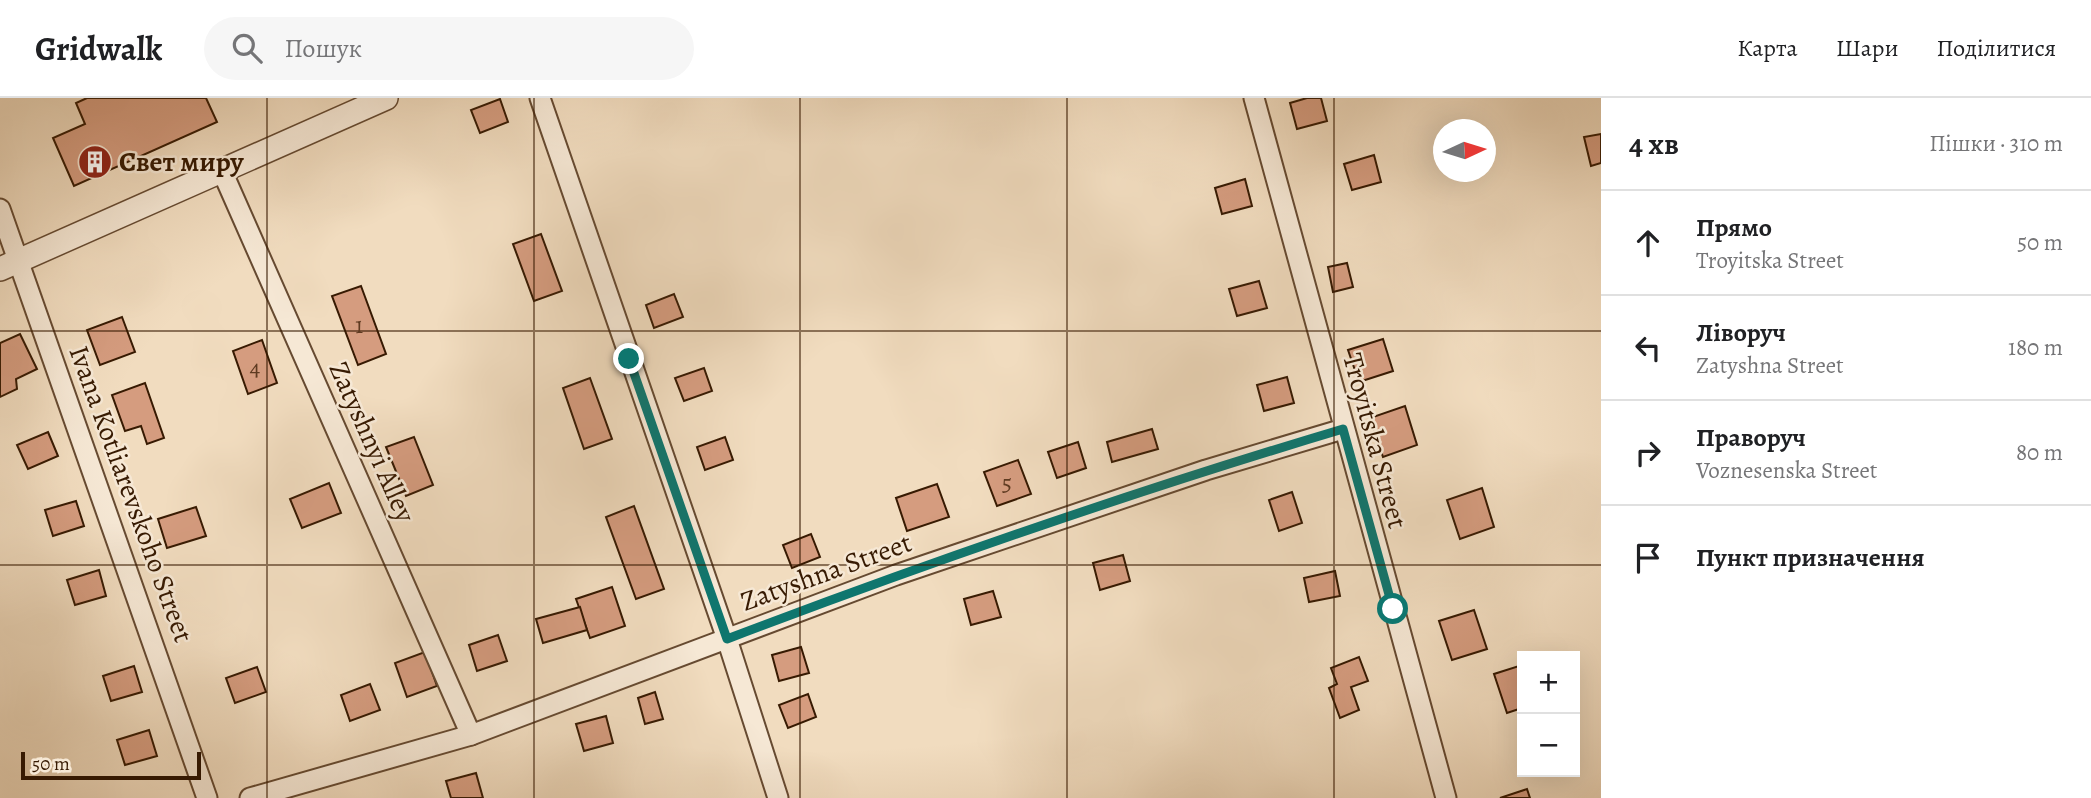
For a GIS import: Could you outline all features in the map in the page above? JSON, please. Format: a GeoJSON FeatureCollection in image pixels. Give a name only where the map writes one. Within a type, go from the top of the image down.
{"type":"FeatureCollection","features":[{"type":"Feature","properties":{"kind":"street"},"geometry":{"type":"LineString","coordinates":[[540,98],[727,639],[778,798]]}},
{"type":"Feature","properties":{"kind":"street","name":"Troyitska Street"},"geometry":{"type":"LineString","coordinates":[[1254,98],[1446,798]]}},
{"type":"Feature","properties":{"kind":"street"},"geometry":{"type":"LineString","coordinates":[[8,265],[373,101]]}},
{"type":"Feature","properties":{"kind":"street","name":"Zatyshnyi Alley"},"geometry":{"type":"LineString","coordinates":[[222,171],[471,735]]}},
{"type":"Feature","properties":{"kind":"street","name":"Ivana Kotliarevskoho Street"},"geometry":{"type":"LineString","coordinates":[[0,209],[8,265],[207,798]]}},
{"type":"Feature","properties":{"kind":"street","name":"Zatyshna Street"},"geometry":{"type":"LineString","coordinates":[[250,798],[471,735],[896,575],[1206,470],[1343,429]]}},
{"type":"Feature","properties":{"kind":"building","name":"Свет миру"},"geometry":{"type":"Polygon","coordinates":[[[87,98],[206,98],[217,122],[74,186],[53,138],[85,124],[76,103],[87,98]]]}},
{"type":"Feature","properties":{"kind":"building"},"geometry":{"type":"Polygon","coordinates":[[[1307,98],[1321,98],[1327,121],[1297,129],[1290,103],[1307,98]]]}},
{"type":"Feature","properties":{"kind":"building"},"geometry":{"type":"Polygon","coordinates":[[[500,99],[508,122],[480,133],[471,110],[500,99]]]}},
{"type":"Feature","properties":{"kind":"building"},"geometry":{"type":"Polygon","coordinates":[[[1601,134],[1601,163],[1591,166],[1584,137],[1601,134]]]}},
{"type":"Feature","properties":{"kind":"building"},"geometry":{"type":"Polygon","coordinates":[[[1374,155],[1381,182],[1352,190],[1344,164],[1374,155]]]}},
{"type":"Feature","properties":{"kind":"building"},"geometry":{"type":"Polygon","coordinates":[[[1245,179],[1252,206],[1222,214],[1215,188],[1245,179]]]}},
{"type":"Feature","properties":{"kind":"building"},"geometry":{"type":"Polygon","coordinates":[[[541,234],[562,291],[534,301],[513,244],[541,234]]]}},
{"type":"Feature","properties":{"kind":"building"},"geometry":{"type":"Polygon","coordinates":[[[1347,263],[1353,287],[1333,292],[1328,267],[1347,263]]]}},
{"type":"Feature","properties":{"kind":"building"},"geometry":{"type":"Polygon","coordinates":[[[1259,281],[1267,308],[1237,316],[1229,289],[1259,281]]]}},
{"type":"Feature","properties":{"kind":"building"},"geometry":{"type":"Polygon","coordinates":[[[361,286],[386,354],[358,365],[332,296],[361,286]]]}},
{"type":"Feature","properties":{"kind":"building"},"geometry":{"type":"Polygon","coordinates":[[[674,294],[683,317],[654,328],[646,305],[674,294]]]}},
{"type":"Feature","properties":{"kind":"building"},"geometry":{"type":"Polygon","coordinates":[[[122,317],[135,352],[100,365],[87,330],[122,317]]]}},
{"type":"Feature","properties":{"kind":"building"},"geometry":{"type":"Polygon","coordinates":[[[20,334],[37,369],[16,379],[17,389],[0,397],[0,343],[20,334]]]}},
{"type":"Feature","properties":{"kind":"building"},"geometry":{"type":"Polygon","coordinates":[[[1383,339],[1393,371],[1359,382],[1348,350],[1383,339]]]}},
{"type":"Feature","properties":{"kind":"building"},"geometry":{"type":"Polygon","coordinates":[[[262,340],[277,383],[248,394],[233,351],[262,340]]]}},
{"type":"Feature","properties":{"kind":"building"},"geometry":{"type":"Polygon","coordinates":[[[704,368],[712,391],[684,401],[675,378],[704,368]]]}},
{"type":"Feature","properties":{"kind":"building"},"geometry":{"type":"Polygon","coordinates":[[[1287,377],[1294,403],[1264,411],[1257,385],[1287,377]]]}},
{"type":"Feature","properties":{"kind":"building"},"geometry":{"type":"Polygon","coordinates":[[[590,378],[612,439],[584,449],[563,388],[590,378]]]}},
{"type":"Feature","properties":{"kind":"building"},"geometry":{"type":"Polygon","coordinates":[[[145,383],[164,438],[147,444],[141,426],[125,431],[112,395],[145,383]]]}},
{"type":"Feature","properties":{"kind":"building"},"geometry":{"type":"Polygon","coordinates":[[[1405,406],[1417,445],[1383,457],[1370,418],[1405,406]]]}},
{"type":"Feature","properties":{"kind":"building"},"geometry":{"type":"Polygon","coordinates":[[[1152,429],[1158,449],[1112,462],[1107,442],[1152,429]]]}},
{"type":"Feature","properties":{"kind":"building"},"geometry":{"type":"Polygon","coordinates":[[[48,432],[58,456],[28,469],[17,445],[48,432]]]}},
{"type":"Feature","properties":{"kind":"building"},"geometry":{"type":"Polygon","coordinates":[[[414,437],[433,485],[406,496],[386,447],[414,437]]]}},
{"type":"Feature","properties":{"kind":"building"},"geometry":{"type":"Polygon","coordinates":[[[725,437],[733,460],[705,470],[697,447],[725,437]]]}},
{"type":"Feature","properties":{"kind":"building"},"geometry":{"type":"Polygon","coordinates":[[[1078,442],[1086,468],[1057,478],[1048,452],[1078,442]]]}},
{"type":"Feature","properties":{"kind":"building"},"geometry":{"type":"Polygon","coordinates":[[[1018,460],[1031,494],[997,506],[984,472],[1018,460]]]}},
{"type":"Feature","properties":{"kind":"building"},"geometry":{"type":"Polygon","coordinates":[[[329,483],[341,513],[302,528],[290,499],[329,483]]]}},
{"type":"Feature","properties":{"kind":"building"},"geometry":{"type":"Polygon","coordinates":[[[937,484],[949,517],[907,531],[896,498],[937,484]]]}},
{"type":"Feature","properties":{"kind":"building"},"geometry":{"type":"Polygon","coordinates":[[[1482,488],[1494,527],[1460,539],[1447,500],[1482,488]]]}},
{"type":"Feature","properties":{"kind":"building"},"geometry":{"type":"Polygon","coordinates":[[[1292,492],[1302,523],[1279,531],[1269,500],[1292,492]]]}},
{"type":"Feature","properties":{"kind":"building"},"geometry":{"type":"Polygon","coordinates":[[[76,501],[84,526],[53,536],[45,510],[76,501]]]}},
{"type":"Feature","properties":{"kind":"building"},"geometry":{"type":"Polygon","coordinates":[[[634,506],[664,589],[636,599],[606,517],[634,506]]]}},
{"type":"Feature","properties":{"kind":"building"},"geometry":{"type":"Polygon","coordinates":[[[196,507],[206,536],[167,548],[158,519],[196,507]]]}},
{"type":"Feature","properties":{"kind":"building"},"geometry":{"type":"Polygon","coordinates":[[[811,534],[820,557],[792,568],[783,545],[811,534]]]}},
{"type":"Feature","properties":{"kind":"building"},"geometry":{"type":"Polygon","coordinates":[[[1123,555],[1130,581],[1100,590],[1093,563],[1123,555]]]}},
{"type":"Feature","properties":{"kind":"building"},"geometry":{"type":"Polygon","coordinates":[[[99,570],[106,596],[75,605],[67,580],[99,570]]]}},
{"type":"Feature","properties":{"kind":"building"},"geometry":{"type":"Polygon","coordinates":[[[1335,571],[1340,596],[1309,602],[1304,578],[1335,571]]]}},
{"type":"Feature","properties":{"kind":"building"},"geometry":{"type":"Polygon","coordinates":[[[612,587],[625,626],[590,638],[576,599],[612,587]]]}},
{"type":"Feature","properties":{"kind":"building"},"geometry":{"type":"Polygon","coordinates":[[[993,591],[1001,617],[971,625],[964,599],[993,591]]]}},
{"type":"Feature","properties":{"kind":"building"},"geometry":{"type":"Polygon","coordinates":[[[580,607],[587,630],[543,643],[536,619],[580,607]]]}},
{"type":"Feature","properties":{"kind":"building"},"geometry":{"type":"Polygon","coordinates":[[[1474,610],[1487,649],[1452,660],[1439,621],[1474,610]]]}},
{"type":"Feature","properties":{"kind":"building"},"geometry":{"type":"Polygon","coordinates":[[[498,635],[507,661],[477,671],[469,645],[498,635]]]}},
{"type":"Feature","properties":{"kind":"building"},"geometry":{"type":"Polygon","coordinates":[[[801,647],[809,673],[779,681],[772,655],[801,647]]]}},
{"type":"Feature","properties":{"kind":"building"},"geometry":{"type":"Polygon","coordinates":[[[425,652],[437,686],[407,697],[395,663],[425,652]]]}},
{"type":"Feature","properties":{"kind":"building"},"geometry":{"type":"Polygon","coordinates":[[[1359,657],[1368,681],[1351,687],[1359,710],[1340,718],[1329,688],[1337,684],[1331,668],[1359,657]]]}},
{"type":"Feature","properties":{"kind":"building"},"geometry":{"type":"Polygon","coordinates":[[[134,666],[142,692],[111,701],[103,676],[134,666]]]}},
{"type":"Feature","properties":{"kind":"building"},"geometry":{"type":"Polygon","coordinates":[[[257,667],[266,692],[235,703],[226,678],[257,667]]]}},
{"type":"Feature","properties":{"kind":"building"},"geometry":{"type":"Polygon","coordinates":[[[1517,667],[1517,710],[1507,713],[1494,674],[1517,667]]]}},
{"type":"Feature","properties":{"kind":"building"},"geometry":{"type":"Polygon","coordinates":[[[370,684],[380,710],[350,721],[341,695],[370,684]]]}},
{"type":"Feature","properties":{"kind":"building"},"geometry":{"type":"Polygon","coordinates":[[[655,692],[663,719],[645,724],[638,698],[655,692]]]}},
{"type":"Feature","properties":{"kind":"building"},"geometry":{"type":"Polygon","coordinates":[[[808,694],[816,717],[788,728],[779,705],[808,694]]]}},
{"type":"Feature","properties":{"kind":"building"},"geometry":{"type":"Polygon","coordinates":[[[606,716],[613,743],[584,751],[576,724],[606,716]]]}},
{"type":"Feature","properties":{"kind":"building"},"geometry":{"type":"Polygon","coordinates":[[[149,730],[157,756],[125,765],[117,740],[149,730]]]}},
{"type":"Feature","properties":{"kind":"building"},"geometry":{"type":"Polygon","coordinates":[[[476,773],[483,798],[451,798],[446,781],[476,773]]]}},
{"type":"Feature","properties":{"kind":"building"},"geometry":{"type":"Polygon","coordinates":[[[1527,789],[1530,798],[1500,798],[1527,789]]]}},
{"type":"Feature","properties":{"kind":"place","name":"Свет миру"},"geometry":{"type":"Point","coordinates":[95,162]}},
{"type":"Feature","properties":{"kind":"route"},"geometry":{"type":"LineString","coordinates":[[629,359],[727,639],[896,575],[1206,470],[1343,429],[1393,609]]}}]}
